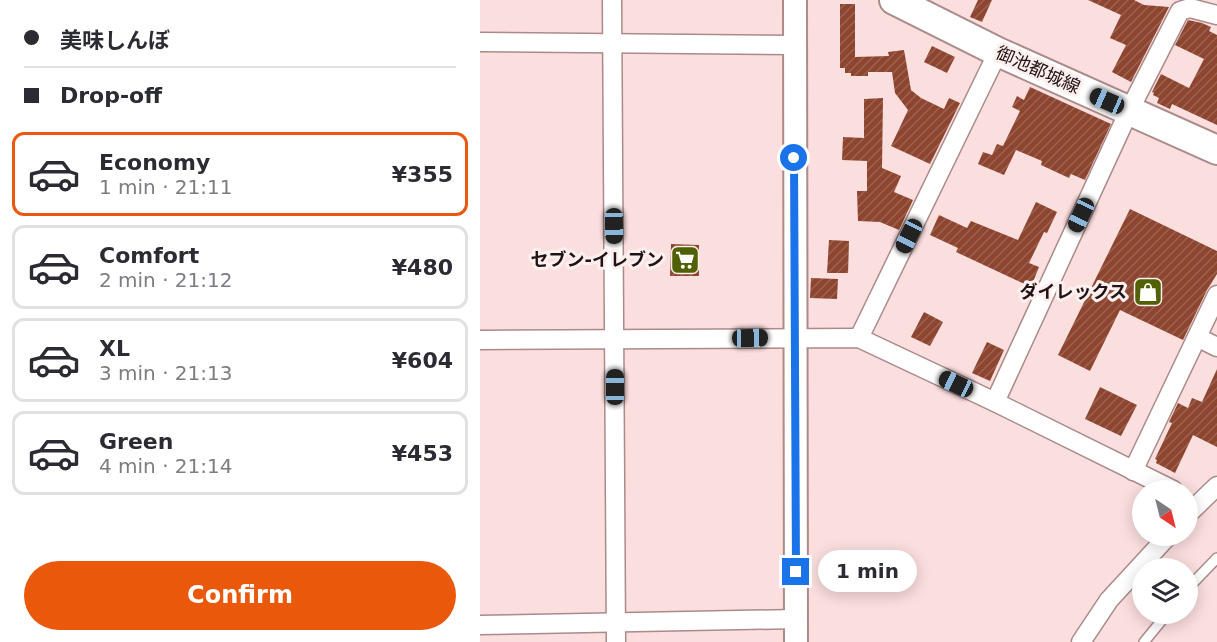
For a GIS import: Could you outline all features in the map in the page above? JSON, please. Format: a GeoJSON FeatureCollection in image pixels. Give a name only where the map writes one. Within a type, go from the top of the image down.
{"type":"FeatureCollection","features":[{"type":"Feature","properties":{"kind":"main road","name":"御池都城線"},"geometry":{"type":"LineString","coordinates":[[894,0],[998,52],[1217,150]]}},
{"type":"Feature","properties":{"kind":"street"},"geometry":{"type":"LineString","coordinates":[[612,0],[616,642]]}},
{"type":"Feature","properties":{"kind":"street"},"geometry":{"type":"LineString","coordinates":[[795,0],[796,642]]}},
{"type":"Feature","properties":{"kind":"street"},"geometry":{"type":"LineString","coordinates":[[995,402],[1129,111],[1180,11],[1190,8],[1217,15]]}},
{"type":"Feature","properties":{"kind":"street"},"geometry":{"type":"LineString","coordinates":[[480,42],[794,45]]}},
{"type":"Feature","properties":{"kind":"street"},"geometry":{"type":"LineString","coordinates":[[859,338],[998,52]]}},
{"type":"Feature","properties":{"kind":"street"},"geometry":{"type":"LineString","coordinates":[[1133,471],[1217,295]]}},
{"type":"Feature","properties":{"kind":"street"},"geometry":{"type":"LineString","coordinates":[[1197,337],[1217,347]]}},
{"type":"Feature","properties":{"kind":"street"},"geometry":{"type":"LineString","coordinates":[[480,340],[859,338],[1152,480]]}},
{"type":"Feature","properties":{"kind":"street"},"geometry":{"type":"LineString","coordinates":[[1198,500],[1217,486]]}},
{"type":"Feature","properties":{"kind":"street"},"geometry":{"type":"LineString","coordinates":[[1081,642],[1109,600],[1159,546]]}},
{"type":"Feature","properties":{"kind":"street"},"geometry":{"type":"LineString","coordinates":[[480,625],[796,619]]}},
{"type":"Feature","properties":{"kind":"lane"},"geometry":{"type":"LineString","coordinates":[[1198,578],[1217,558]]}},
{"type":"Feature","properties":{"kind":"lane"},"geometry":{"type":"LineString","coordinates":[[1144,642],[1159,624]]}},
{"type":"Feature","properties":{"kind":"building"},"geometry":{"type":"Polygon","coordinates":[[[978,0],[992,0],[982,22],[970,17],[978,0]]]}},
{"type":"Feature","properties":{"kind":"building"},"geometry":{"type":"Polygon","coordinates":[[[1088,0],[1134,0],[1144,5],[1169,7],[1131,82],[1112,72],[1126,45],[1110,38],[1121,15],[1088,0]]]}},
{"type":"Feature","properties":{"kind":"building"},"geometry":{"type":"Polygon","coordinates":[[[840,4],[855,4],[855,57],[889,56],[888,52],[904,50],[911,90],[921,98],[944,109],[949,98],[960,103],[930,164],[891,146],[908,110],[895,93],[892,72],[868,72],[868,76],[851,76],[851,73],[845,73],[845,68],[840,68],[840,4]]]}},
{"type":"Feature","properties":{"kind":"building"},"geometry":{"type":"Polygon","coordinates":[[[1188,20],[1211,27],[1209,31],[1217,35],[1217,125],[1172,104],[1170,109],[1157,103],[1159,98],[1152,92],[1161,74],[1189,88],[1204,59],[1175,45],[1188,20]]]}},
{"type":"Feature","properties":{"kind":"building"},"geometry":{"type":"Polygon","coordinates":[[[932,46],[955,57],[947,73],[924,62],[932,46]]]}},
{"type":"Feature","properties":{"kind":"building"},"geometry":{"type":"Polygon","coordinates":[[[1030,87],[1111,124],[1085,180],[1071,174],[1069,178],[1041,165],[1042,161],[1016,150],[1004,175],[978,164],[983,152],[992,155],[997,144],[1003,146],[1020,111],[1012,107],[1017,96],[1024,100],[1030,87]]]}},
{"type":"Feature","properties":{"kind":"building"},"geometry":{"type":"Polygon","coordinates":[[[883,98],[882,168],[901,176],[894,192],[913,200],[899,230],[880,222],[858,221],[857,191],[867,191],[867,161],[842,160],[843,137],[864,138],[864,99],[883,98]]]}},
{"type":"Feature","properties":{"kind":"building"},"geometry":{"type":"Polygon","coordinates":[[[1036,202],[1057,212],[1029,263],[1039,267],[1031,287],[956,252],[958,248],[930,235],[939,215],[967,228],[971,221],[1018,240],[1036,202]]]}},
{"type":"Feature","properties":{"kind":"building","name":"ダイレックス"},"geometry":{"type":"Polygon","coordinates":[[[1130,209],[1217,251],[1217,274],[1183,340],[1120,310],[1090,371],[1058,355],[1130,209]]]}},
{"type":"Feature","properties":{"kind":"building"},"geometry":{"type":"Polygon","coordinates":[[[829,240],[849,241],[848,273],[827,273],[829,240]]]}},
{"type":"Feature","properties":{"kind":"building","name":"セブン-イレブン"},"geometry":{"type":"Polygon","coordinates":[[[671,244],[699,245],[699,276],[670,276],[671,244]]]}},
{"type":"Feature","properties":{"kind":"building"},"geometry":{"type":"Polygon","coordinates":[[[811,278],[838,279],[837,299],[810,298],[811,278]]]}},
{"type":"Feature","properties":{"kind":"building"},"geometry":{"type":"Polygon","coordinates":[[[924,312],[943,322],[930,346],[911,337],[924,312]]]}},
{"type":"Feature","properties":{"kind":"building"},"geometry":{"type":"Polygon","coordinates":[[[987,342],[1004,350],[990,381],[972,373],[987,342]]]}},
{"type":"Feature","properties":{"kind":"building"},"geometry":{"type":"Polygon","coordinates":[[[1217,369],[1217,447],[1193,435],[1175,473],[1156,463],[1155,459],[1172,423],[1169,422],[1178,403],[1188,408],[1192,398],[1202,402],[1217,369]]]}},
{"type":"Feature","properties":{"kind":"building"},"geometry":{"type":"Polygon","coordinates":[[[1100,387],[1137,405],[1121,436],[1085,419],[1100,387]]]}},
{"type":"Feature","properties":{"kind":"place","name":"セブン-イレブン"},"geometry":{"type":"Point","coordinates":[685,260]}},
{"type":"Feature","properties":{"kind":"place","name":"ダイレックス"},"geometry":{"type":"Point","coordinates":[1148,292]}},
{"type":"Feature","properties":{"kind":"route"},"geometry":{"type":"LineString","coordinates":[[794,158],[796,572]]}}]}
